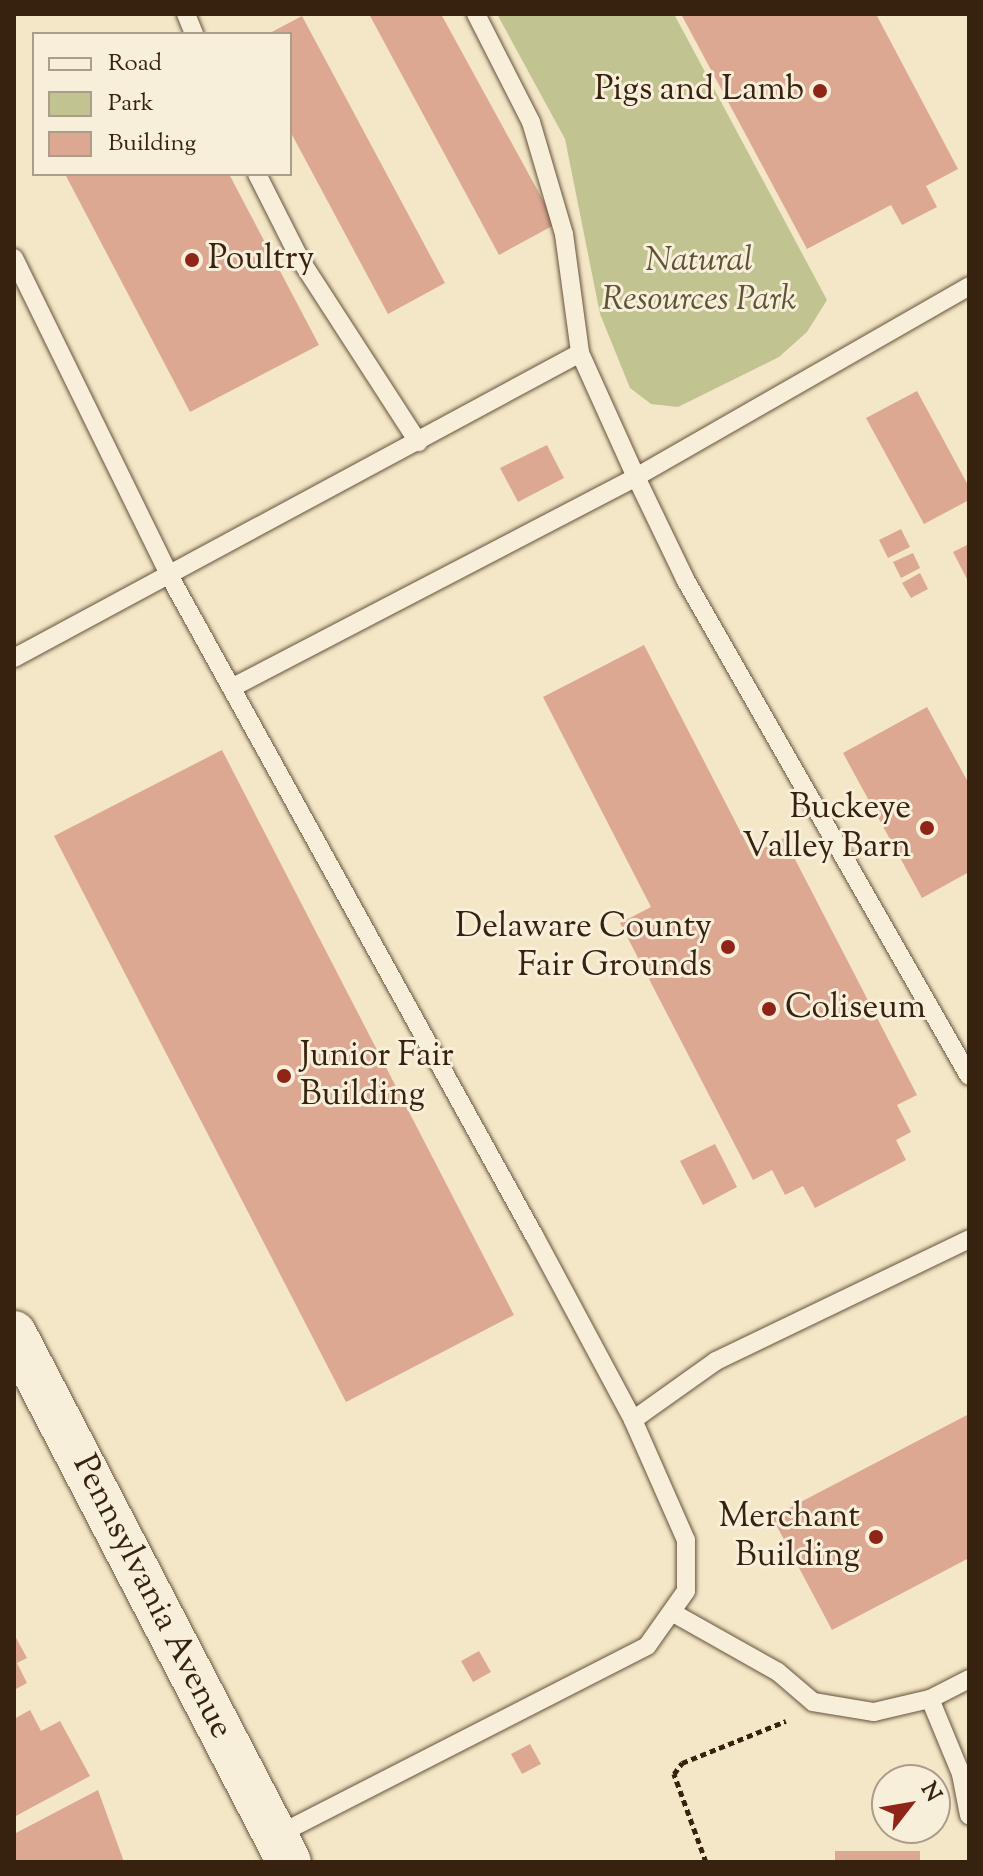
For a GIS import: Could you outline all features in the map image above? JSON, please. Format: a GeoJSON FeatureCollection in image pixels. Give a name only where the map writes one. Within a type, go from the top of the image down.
{"type":"FeatureCollection","features":[{"type":"Feature","properties":{"kind":"street","name":"Pennsylvania Avenue"},"geometry":{"type":"LineString","coordinates":[[14,1333],[282,1849]]}},
{"type":"Feature","properties":{"kind":"lane"},"geometry":{"type":"LineString","coordinates":[[476,14],[531,122],[564,234],[580,353],[636,477],[685,579],[969,1076]]}},
{"type":"Feature","properties":{"kind":"lane"},"geometry":{"type":"LineString","coordinates":[[258,176],[301,261],[418,442]]}},
{"type":"Feature","properties":{"kind":"lane"},"geometry":{"type":"LineString","coordinates":[[14,258],[170,577],[235,686],[633,1420],[686,1540],[690,1571],[675,1614],[647,1646],[282,1849]]}},
{"type":"Feature","properties":{"kind":"lane"},"geometry":{"type":"LineString","coordinates":[[235,686],[636,477],[969,286]]}},
{"type":"Feature","properties":{"kind":"lane"},"geometry":{"type":"LineString","coordinates":[[14,658],[170,577],[580,353]]}},
{"type":"Feature","properties":{"kind":"lane"},"geometry":{"type":"LineString","coordinates":[[633,1420],[716,1361],[969,1239]]}},
{"type":"Feature","properties":{"kind":"lane"},"geometry":{"type":"LineString","coordinates":[[675,1614],[778,1672],[813,1702],[874,1712],[930,1699],[969,1679]]}},
{"type":"Feature","properties":{"kind":"lane"},"geometry":{"type":"LineString","coordinates":[[930,1699],[961,1774],[969,1815]]}},
{"type":"Feature","properties":{"kind":"path"},"geometry":{"type":"LineString","coordinates":[[706,1862],[674,1774],[682,1763],[774,1729],[813,1702]]}},
{"type":"Feature","properties":{"kind":"green space","name":"Natural Resources Park"},"geometry":{"type":"Polygon","coordinates":[[[497,14],[674,14],[827,300],[807,332],[779,357],[678,407],[651,404],[630,388],[600,314],[565,139],[497,14]]]}},
{"type":"Feature","properties":{"kind":"building"},"geometry":{"type":"Polygon","coordinates":[[[369,14],[441,14],[556,224],[499,255],[369,14]]]}},
{"type":"Feature","properties":{"kind":"building","name":"Pigs and Lamb"},"geometry":{"type":"Polygon","coordinates":[[[681,14],[876,14],[958,169],[926,186],[937,207],[902,225],[891,205],[807,249],[681,14]]]}},
{"type":"Feature","properties":{"kind":"building"},"geometry":{"type":"Polygon","coordinates":[[[302,16],[445,283],[388,314],[292,135],[292,32],[272,32],[302,16]]]}},
{"type":"Feature","properties":{"kind":"building","name":"Poultry"},"geometry":{"type":"Polygon","coordinates":[[[66,176],[230,176],[319,345],[190,412],[66,176]]]}},
{"type":"Feature","properties":{"kind":"building"},"geometry":{"type":"Polygon","coordinates":[[[917,391],[969,487],[969,500],[924,524],[866,418],[917,391]]]}},
{"type":"Feature","properties":{"kind":"building"},"geometry":{"type":"Polygon","coordinates":[[[547,445],[564,478],[518,502],[500,468],[547,445]]]}},
{"type":"Feature","properties":{"kind":"building"},"geometry":{"type":"Polygon","coordinates":[[[901,529],[910,547],[888,558],[879,540],[901,529]]]}},
{"type":"Feature","properties":{"kind":"building"},"geometry":{"type":"Polygon","coordinates":[[[969,544],[969,583],[953,552],[969,544]]]}},
{"type":"Feature","properties":{"kind":"building"},"geometry":{"type":"Polygon","coordinates":[[[913,553],[920,568],[901,578],[893,562],[913,553]]]}},
{"type":"Feature","properties":{"kind":"building"},"geometry":{"type":"Polygon","coordinates":[[[920,573],[928,589],[911,598],[902,583],[920,573]]]}},
{"type":"Feature","properties":{"kind":"building","name":"Coliseum"},"geometry":{"type":"Polygon","coordinates":[[[644,645],[752,854],[784,838],[917,1095],[897,1105],[911,1132],[896,1140],[906,1160],[815,1208],[803,1186],[785,1195],[772,1170],[753,1180],[620,923],[651,907],[543,697],[644,645]]]}},
{"type":"Feature","properties":{"kind":"building","name":"Buckeye Valley Barn"},"geometry":{"type":"Polygon","coordinates":[[[927,707],[969,784],[969,872],[922,898],[843,753],[927,707]]]}},
{"type":"Feature","properties":{"kind":"building","name":"Junior Fair Building"},"geometry":{"type":"Polygon","coordinates":[[[222,750],[514,1315],[346,1402],[54,836],[222,750]]]}},
{"type":"Feature","properties":{"kind":"building"},"geometry":{"type":"Polygon","coordinates":[[[715,1144],[737,1187],[703,1205],[680,1161],[715,1144]]]}},
{"type":"Feature","properties":{"kind":"building","name":"Merchant Building"},"geometry":{"type":"Polygon","coordinates":[[[969,1414],[969,1558],[832,1630],[772,1517],[969,1414]]]}},
{"type":"Feature","properties":{"kind":"building"},"geometry":{"type":"Polygon","coordinates":[[[14,1634],[27,1658],[17,1663],[27,1683],[14,1690],[14,1634]]]}},
{"type":"Feature","properties":{"kind":"building"},"geometry":{"type":"Polygon","coordinates":[[[479,1651],[491,1672],[473,1682],[461,1661],[479,1651]]]}},
{"type":"Feature","properties":{"kind":"building"},"geometry":{"type":"Polygon","coordinates":[[[30,1710],[41,1731],[60,1721],[90,1776],[14,1817],[14,1719],[30,1710]]]}},
{"type":"Feature","properties":{"kind":"building"},"geometry":{"type":"Polygon","coordinates":[[[530,1744],[541,1764],[522,1774],[511,1754],[530,1744]]]}},
{"type":"Feature","properties":{"kind":"building"},"geometry":{"type":"Polygon","coordinates":[[[98,1790],[124,1862],[14,1862],[14,1834],[98,1790]]]}},
{"type":"Feature","properties":{"kind":"building"},"geometry":{"type":"Polygon","coordinates":[[[835,1851],[920,1851],[920,1862],[835,1862],[835,1851]]]}},
{"type":"Feature","properties":{"kind":"place","name":"Pigs and Lamb"},"geometry":{"type":"Point","coordinates":[820,91]}},
{"type":"Feature","properties":{"kind":"place","name":"Poultry"},"geometry":{"type":"Point","coordinates":[192,260]}},
{"type":"Feature","properties":{"kind":"place","name":"Buckeye Valley Barn"},"geometry":{"type":"Point","coordinates":[927,828]}},
{"type":"Feature","properties":{"kind":"place","name":"Delaware County Fair Grounds"},"geometry":{"type":"Point","coordinates":[728,947]}},
{"type":"Feature","properties":{"kind":"place","name":"Coliseum"},"geometry":{"type":"Point","coordinates":[769,1009]}},
{"type":"Feature","properties":{"kind":"place","name":"Junior Fair Building"},"geometry":{"type":"Point","coordinates":[284,1076]}},
{"type":"Feature","properties":{"kind":"place","name":"Merchant Building"},"geometry":{"type":"Point","coordinates":[876,1537]}}]}
